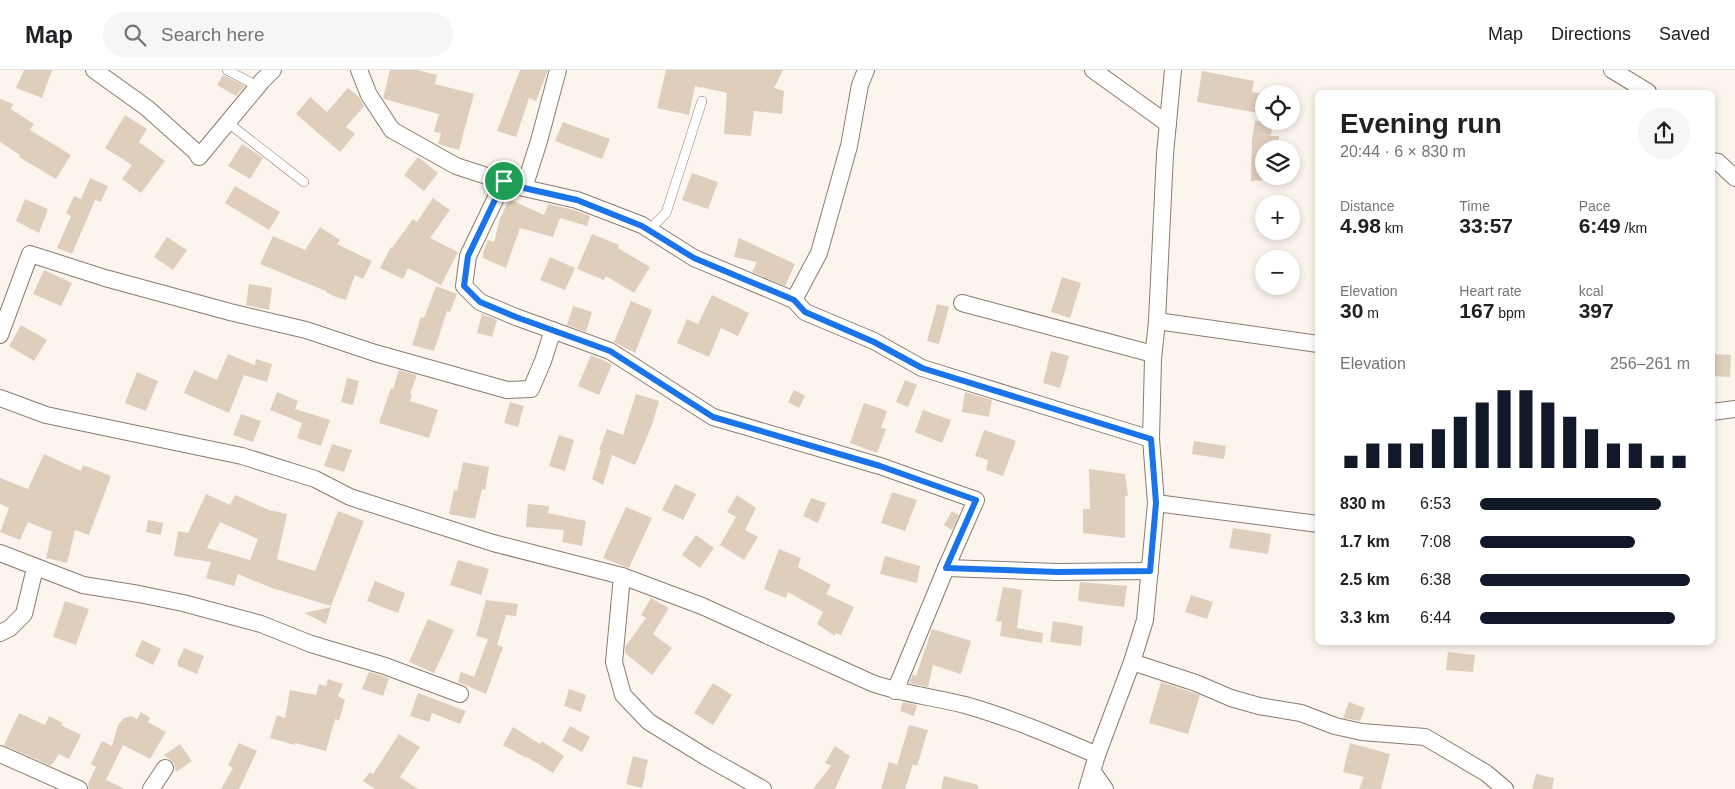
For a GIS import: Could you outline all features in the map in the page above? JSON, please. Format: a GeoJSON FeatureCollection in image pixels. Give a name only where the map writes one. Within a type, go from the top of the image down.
{"type":"FeatureCollection","features":[{"type":"Feature","properties":{"kind":"street"},"geometry":{"type":"LineString","coordinates":[[94,70],[147,108],[199,156],[273,70]]}},
{"type":"Feature","properties":{"kind":"street"},"geometry":{"type":"LineString","coordinates":[[359,70],[369,95],[392,130],[456,166],[524,188],[577,200],[649,230],[694,258],[794,300],[805,312],[874,342],[922,368],[1151,439]]}},
{"type":"Feature","properties":{"kind":"street"},"geometry":{"type":"LineString","coordinates":[[524,188],[558,70]]}},
{"type":"Feature","properties":{"kind":"street"},"geometry":{"type":"LineString","coordinates":[[794,300],[819,253],[849,146],[860,84],[866,70]]}},
{"type":"Feature","properties":{"kind":"street"},"geometry":{"type":"LineString","coordinates":[[1093,70],[1168,124]]}},
{"type":"Feature","properties":{"kind":"street"},"geometry":{"type":"LineString","coordinates":[[1087,789],[1097,754],[1132,662],[1145,620],[1156,503],[1151,439],[1153,354],[1157,321],[1165,154],[1173,70]]}},
{"type":"Feature","properties":{"kind":"street"},"geometry":{"type":"LineString","coordinates":[[1612,70],[1645,90]]}},
{"type":"Feature","properties":{"kind":"street"},"geometry":{"type":"LineString","coordinates":[[1715,162],[1718,162],[1735,178]]}},
{"type":"Feature","properties":{"kind":"street"},"geometry":{"type":"LineString","coordinates":[[504,181],[468,256],[464,286],[480,302],[610,351],[713,417],[880,466],[976,500],[895,691]]}},
{"type":"Feature","properties":{"kind":"street"},"geometry":{"type":"LineString","coordinates":[[0,335],[30,254],[105,278],[220,310],[306,330],[375,353],[507,390],[531,389],[553,330]]}},
{"type":"Feature","properties":{"kind":"street"},"geometry":{"type":"LineString","coordinates":[[962,303],[1153,354]]}},
{"type":"Feature","properties":{"kind":"street"},"geometry":{"type":"LineString","coordinates":[[1157,321],[1315,344]]}},
{"type":"Feature","properties":{"kind":"street"},"geometry":{"type":"LineString","coordinates":[[0,398],[46,415],[242,456],[315,480],[350,497],[493,543],[622,576],[702,606],[872,683],[895,691],[964,705],[1018,721],[1097,754]]}},
{"type":"Feature","properties":{"kind":"street"},"geometry":{"type":"LineString","coordinates":[[1715,412],[1735,409]]}},
{"type":"Feature","properties":{"kind":"street"},"geometry":{"type":"LineString","coordinates":[[1156,503],[1315,524]]}},
{"type":"Feature","properties":{"kind":"street"},"geometry":{"type":"LineString","coordinates":[[0,553],[83,585],[183,603],[261,624],[311,644],[385,666],[460,694]]}},
{"type":"Feature","properties":{"kind":"street"},"geometry":{"type":"LineString","coordinates":[[0,633],[10,628],[24,614],[35,568]]}},
{"type":"Feature","properties":{"kind":"street"},"geometry":{"type":"LineString","coordinates":[[946,568],[1057,572],[1150,571]]}},
{"type":"Feature","properties":{"kind":"street"},"geometry":{"type":"LineString","coordinates":[[622,576],[614,662],[623,695],[649,722],[763,789]]}},
{"type":"Feature","properties":{"kind":"street"},"geometry":{"type":"LineString","coordinates":[[1132,662],[1196,683],[1231,698],[1259,706],[1301,713],[1335,726],[1362,732],[1425,737],[1486,773],[1505,789]]}},
{"type":"Feature","properties":{"kind":"street"},"geometry":{"type":"LineString","coordinates":[[0,754],[80,789]]}},
{"type":"Feature","properties":{"kind":"street"},"geometry":{"type":"LineString","coordinates":[[151,789],[165,768]]}},
{"type":"Feature","properties":{"kind":"street"},"geometry":{"type":"LineString","coordinates":[[1092,772],[1105,789]]}},
{"type":"Feature","properties":{"kind":"lane"},"geometry":{"type":"LineString","coordinates":[[227,70],[258,86]]}},
{"type":"Feature","properties":{"kind":"lane"},"geometry":{"type":"LineString","coordinates":[[649,230],[666,212],[702,101]]}},
{"type":"Feature","properties":{"kind":"lane"},"geometry":{"type":"LineString","coordinates":[[228,122],[304,182]]}},
{"type":"Feature","properties":{"kind":"building"},"geometry":{"type":"Polygon","coordinates":[[[24,70],[52,70],[42,98],[16,88],[24,70]]]}},
{"type":"Feature","properties":{"kind":"building"},"geometry":{"type":"Polygon","coordinates":[[[390,70],[417,70],[437,75],[435,84],[474,94],[459,150],[438,144],[441,133],[434,132],[439,114],[383,98],[390,70]]]}},
{"type":"Feature","properties":{"kind":"building"},"geometry":{"type":"Polygon","coordinates":[[[520,70],[548,70],[536,101],[529,98],[516,137],[497,131],[520,70]]]}},
{"type":"Feature","properties":{"kind":"building"},"geometry":{"type":"Polygon","coordinates":[[[666,70],[783,70],[774,88],[784,91],[782,114],[754,111],[751,136],[724,134],[727,93],[695,86],[689,115],[657,108],[666,70]]]}},
{"type":"Feature","properties":{"kind":"building"},"geometry":{"type":"Polygon","coordinates":[[[1202,71],[1254,81],[1252,92],[1255,92],[1255,112],[1197,102],[1202,71]]]}},
{"type":"Feature","properties":{"kind":"building"},"geometry":{"type":"Polygon","coordinates":[[[223,75],[245,86],[236,96],[217,85],[223,75]]]}},
{"type":"Feature","properties":{"kind":"building"},"geometry":{"type":"Polygon","coordinates":[[[348,88],[359,97],[364,106],[346,127],[355,134],[340,152],[296,114],[310,97],[327,112],[348,88]]]}},
{"type":"Feature","properties":{"kind":"building"},"geometry":{"type":"Polygon","coordinates":[[[0,99],[13,104],[11,109],[34,124],[30,130],[71,155],[56,179],[19,157],[20,155],[0,142],[0,99]]]}},
{"type":"Feature","properties":{"kind":"building"},"geometry":{"type":"Polygon","coordinates":[[[125,115],[147,129],[139,142],[165,161],[141,193],[122,179],[132,165],[105,148],[125,115]]]}},
{"type":"Feature","properties":{"kind":"building"},"geometry":{"type":"Polygon","coordinates":[[[1255,121],[1255,130],[1272,130],[1271,136],[1279,136],[1279,140],[1255,140],[1255,181],[1251,181],[1252,139],[1255,121]]]}},
{"type":"Feature","properties":{"kind":"building"},"geometry":{"type":"Polygon","coordinates":[[[563,122],[610,139],[602,159],[555,141],[563,122]]]}},
{"type":"Feature","properties":{"kind":"building"},"geometry":{"type":"Polygon","coordinates":[[[242,144],[263,158],[250,179],[228,166],[242,144]]]}},
{"type":"Feature","properties":{"kind":"building"},"geometry":{"type":"Polygon","coordinates":[[[418,157],[438,173],[424,191],[404,175],[418,157]]]}},
{"type":"Feature","properties":{"kind":"building"},"geometry":{"type":"Polygon","coordinates":[[[692,173],[718,182],[708,209],[682,200],[692,173]]]}},
{"type":"Feature","properties":{"kind":"building"},"geometry":{"type":"Polygon","coordinates":[[[90,178],[108,186],[101,202],[95,200],[72,254],[57,248],[71,216],[66,213],[74,196],[81,199],[90,178]]]}},
{"type":"Feature","properties":{"kind":"building"},"geometry":{"type":"Polygon","coordinates":[[[235,186],[280,212],[269,230],[225,203],[235,186]]]}},
{"type":"Feature","properties":{"kind":"building"},"geometry":{"type":"Polygon","coordinates":[[[433,198],[450,210],[430,238],[458,252],[441,285],[408,268],[403,279],[380,268],[391,247],[413,219],[417,222],[433,198]]]}},
{"type":"Feature","properties":{"kind":"building"},"geometry":{"type":"Polygon","coordinates":[[[25,199],[48,209],[39,233],[16,221],[25,199]]]}},
{"type":"Feature","properties":{"kind":"building"},"geometry":{"type":"Polygon","coordinates":[[[509,199],[544,215],[548,204],[590,216],[587,226],[560,218],[553,237],[520,228],[506,268],[483,258],[483,253],[488,240],[494,242],[500,219],[509,199]]]}},
{"type":"Feature","properties":{"kind":"building"},"geometry":{"type":"Polygon","coordinates":[[[320,227],[340,240],[337,244],[372,261],[363,279],[355,275],[346,300],[260,264],[273,236],[305,250],[320,227]]]}},
{"type":"Feature","properties":{"kind":"building"},"geometry":{"type":"Polygon","coordinates":[[[592,234],[619,245],[618,248],[650,267],[634,293],[606,276],[604,280],[577,269],[592,234]]]}},
{"type":"Feature","properties":{"kind":"building"},"geometry":{"type":"Polygon","coordinates":[[[167,237],[187,250],[173,270],[154,257],[167,237]]]}},
{"type":"Feature","properties":{"kind":"building"},"geometry":{"type":"Polygon","coordinates":[[[739,238],[795,264],[785,286],[752,272],[757,262],[734,257],[739,238]]]}},
{"type":"Feature","properties":{"kind":"building"},"geometry":{"type":"Polygon","coordinates":[[[550,257],[575,268],[565,290],[540,280],[550,257]]]}},
{"type":"Feature","properties":{"kind":"building"},"geometry":{"type":"Polygon","coordinates":[[[44,270],[72,283],[61,306],[33,294],[44,270]]]}},
{"type":"Feature","properties":{"kind":"building"},"geometry":{"type":"Polygon","coordinates":[[[1062,277],[1081,283],[1070,318],[1051,312],[1062,277]]]}},
{"type":"Feature","properties":{"kind":"building"},"geometry":{"type":"Polygon","coordinates":[[[249,284],[272,288],[269,310],[246,305],[249,284]]]}},
{"type":"Feature","properties":{"kind":"building"},"geometry":{"type":"Polygon","coordinates":[[[436,286],[457,294],[450,312],[447,311],[434,351],[412,345],[421,317],[424,318],[436,286]]]}},
{"type":"Feature","properties":{"kind":"building"},"geometry":{"type":"Polygon","coordinates":[[[712,295],[749,313],[738,336],[721,328],[709,357],[677,343],[687,319],[698,324],[712,295]]]}},
{"type":"Feature","properties":{"kind":"building"},"geometry":{"type":"Polygon","coordinates":[[[631,301],[652,310],[635,353],[614,342],[631,301]]]}},
{"type":"Feature","properties":{"kind":"building"},"geometry":{"type":"Polygon","coordinates":[[[937,304],[949,307],[939,344],[927,341],[937,304]]]}},
{"type":"Feature","properties":{"kind":"building"},"geometry":{"type":"Polygon","coordinates":[[[573,306],[592,312],[586,332],[567,325],[573,306]]]}},
{"type":"Feature","properties":{"kind":"building"},"geometry":{"type":"Polygon","coordinates":[[[482,314],[497,320],[492,337],[477,333],[482,314]]]}},
{"type":"Feature","properties":{"kind":"building"},"geometry":{"type":"Polygon","coordinates":[[[21,325],[47,340],[34,361],[9,346],[21,325]]]}},
{"type":"Feature","properties":{"kind":"building"},"geometry":{"type":"Polygon","coordinates":[[[1051,351],[1069,356],[1060,388],[1043,383],[1051,351]]]}},
{"type":"Feature","properties":{"kind":"building"},"geometry":{"type":"Polygon","coordinates":[[[228,354],[255,365],[256,359],[272,364],[267,382],[244,375],[229,413],[184,393],[194,370],[217,380],[228,354]]]}},
{"type":"Feature","properties":{"kind":"building"},"geometry":{"type":"Polygon","coordinates":[[[1715,354],[1731,355],[1730,377],[1715,376],[1715,354]]]}},
{"type":"Feature","properties":{"kind":"building"},"geometry":{"type":"Polygon","coordinates":[[[591,355],[612,364],[599,395],[578,386],[591,355]]]}},
{"type":"Feature","properties":{"kind":"building"},"geometry":{"type":"Polygon","coordinates":[[[399,370],[417,375],[410,394],[412,395],[410,401],[438,410],[429,438],[379,423],[399,370]]]}},
{"type":"Feature","properties":{"kind":"building"},"geometry":{"type":"Polygon","coordinates":[[[137,372],[158,381],[146,411],[125,403],[137,372]]]}},
{"type":"Feature","properties":{"kind":"building"},"geometry":{"type":"Polygon","coordinates":[[[347,378],[359,381],[353,405],[341,402],[347,378]]]}},
{"type":"Feature","properties":{"kind":"building"},"geometry":{"type":"Polygon","coordinates":[[[905,380],[917,385],[908,407],[896,402],[905,380]]]}},
{"type":"Feature","properties":{"kind":"building"},"geometry":{"type":"Polygon","coordinates":[[[794,390],[805,396],[799,408],[788,402],[794,390]]]}},
{"type":"Feature","properties":{"kind":"building"},"geometry":{"type":"Polygon","coordinates":[[[277,392],[298,401],[295,409],[330,420],[321,446],[297,438],[302,423],[270,410],[277,392]]]}},
{"type":"Feature","properties":{"kind":"building"},"geometry":{"type":"Polygon","coordinates":[[[965,392],[992,400],[989,417],[962,412],[965,392]]]}},
{"type":"Feature","properties":{"kind":"building"},"geometry":{"type":"Polygon","coordinates":[[[636,394],[659,401],[652,425],[635,465],[612,455],[603,485],[592,479],[601,450],[599,450],[607,429],[623,435],[636,394]]]}},
{"type":"Feature","properties":{"kind":"building"},"geometry":{"type":"Polygon","coordinates":[[[510,402],[524,406],[518,427],[504,423],[510,402]]]}},
{"type":"Feature","properties":{"kind":"building"},"geometry":{"type":"Polygon","coordinates":[[[864,403],[887,411],[881,428],[886,429],[877,453],[850,443],[864,403]]]}},
{"type":"Feature","properties":{"kind":"building"},"geometry":{"type":"Polygon","coordinates":[[[923,410],[951,420],[942,443],[915,432],[923,410]]]}},
{"type":"Feature","properties":{"kind":"building"},"geometry":{"type":"Polygon","coordinates":[[[241,414],[261,421],[253,442],[233,435],[241,414]]]}},
{"type":"Feature","properties":{"kind":"building"},"geometry":{"type":"Polygon","coordinates":[[[984,430],[1016,441],[1003,476],[986,470],[988,460],[975,456],[984,430]]]}},
{"type":"Feature","properties":{"kind":"building"},"geometry":{"type":"Polygon","coordinates":[[[559,435],[574,440],[565,471],[549,466],[559,435]]]}},
{"type":"Feature","properties":{"kind":"building"},"geometry":{"type":"Polygon","coordinates":[[[1194,441],[1226,446],[1224,459],[1192,454],[1194,441]]]}},
{"type":"Feature","properties":{"kind":"building"},"geometry":{"type":"Polygon","coordinates":[[[332,444],[352,450],[344,472],[324,466],[332,444]]]}},
{"type":"Feature","properties":{"kind":"building"},"geometry":{"type":"Polygon","coordinates":[[[44,454],[81,471],[83,465],[111,476],[89,535],[75,530],[67,563],[46,558],[52,532],[28,522],[20,540],[0,532],[9,508],[0,504],[0,478],[28,489],[44,454]]]}},
{"type":"Feature","properties":{"kind":"building"},"geometry":{"type":"Polygon","coordinates":[[[463,462],[489,467],[485,490],[482,489],[475,519],[449,514],[454,490],[457,491],[463,462]]]}},
{"type":"Feature","properties":{"kind":"building"},"geometry":{"type":"Polygon","coordinates":[[[1089,469],[1125,474],[1128,496],[1125,496],[1125,538],[1083,533],[1083,509],[1090,509],[1089,469]]]}},
{"type":"Feature","properties":{"kind":"building"},"geometry":{"type":"Polygon","coordinates":[[[675,484],[696,494],[683,520],[662,510],[675,484]]]}},
{"type":"Feature","properties":{"kind":"building"},"geometry":{"type":"Polygon","coordinates":[[[892,492],[917,500],[905,531],[881,523],[892,492]]]}},
{"type":"Feature","properties":{"kind":"building"},"geometry":{"type":"Polygon","coordinates":[[[206,494],[230,505],[235,495],[269,510],[287,514],[277,559],[315,571],[338,511],[364,521],[331,606],[272,588],[238,574],[234,586],[206,578],[211,562],[174,556],[178,531],[188,533],[206,494]],[[220,522],[207,548],[250,560],[258,539],[220,522]]]}},
{"type":"Feature","properties":{"kind":"building"},"geometry":{"type":"Polygon","coordinates":[[[737,495],[756,508],[745,530],[758,537],[744,560],[720,545],[736,517],[727,512],[737,495]]]}},
{"type":"Feature","properties":{"kind":"building"},"geometry":{"type":"Polygon","coordinates":[[[811,498],[826,503],[818,523],[803,516],[811,498]]]}},
{"type":"Feature","properties":{"kind":"building"},"geometry":{"type":"Polygon","coordinates":[[[528,504],[549,506],[548,513],[586,521],[582,546],[562,542],[564,530],[526,527],[528,504]]]}},
{"type":"Feature","properties":{"kind":"building"},"geometry":{"type":"Polygon","coordinates":[[[626,507],[652,518],[629,568],[603,558],[626,507]]]}},
{"type":"Feature","properties":{"kind":"building"},"geometry":{"type":"Polygon","coordinates":[[[952,511],[959,515],[952,530],[944,525],[952,511]]]}},
{"type":"Feature","properties":{"kind":"building"},"geometry":{"type":"Polygon","coordinates":[[[148,520],[163,523],[161,535],[146,532],[148,520]]]}},
{"type":"Feature","properties":{"kind":"building"},"geometry":{"type":"Polygon","coordinates":[[[1233,528],[1271,534],[1268,554],[1229,548],[1233,528]]]}},
{"type":"Feature","properties":{"kind":"building"},"geometry":{"type":"Polygon","coordinates":[[[696,535],[714,548],[700,568],[682,555],[696,535]]]}},
{"type":"Feature","properties":{"kind":"building"},"geometry":{"type":"Polygon","coordinates":[[[779,549],[801,558],[798,567],[831,585],[826,594],[854,607],[841,635],[835,633],[835,636],[817,624],[823,612],[788,592],[786,598],[764,589],[779,549]]]}},
{"type":"Feature","properties":{"kind":"building"},"geometry":{"type":"Polygon","coordinates":[[[885,556],[920,566],[917,583],[880,574],[885,556]]]}},
{"type":"Feature","properties":{"kind":"building"},"geometry":{"type":"Polygon","coordinates":[[[458,560],[489,569],[481,595],[450,585],[458,560]]]}},
{"type":"Feature","properties":{"kind":"building"},"geometry":{"type":"Polygon","coordinates":[[[375,581],[405,593],[398,613],[367,601],[375,581]]]}},
{"type":"Feature","properties":{"kind":"building"},"geometry":{"type":"Polygon","coordinates":[[[1080,582],[1127,586],[1124,607],[1078,601],[1080,582]]]}},
{"type":"Feature","properties":{"kind":"building"},"geometry":{"type":"Polygon","coordinates":[[[1003,587],[1022,590],[1017,628],[1043,633],[1042,643],[1000,636],[1002,622],[996,621],[1003,587]]]}},
{"type":"Feature","properties":{"kind":"building"},"geometry":{"type":"Polygon","coordinates":[[[1191,595],[1213,602],[1207,619],[1185,612],[1191,595]]]}},
{"type":"Feature","properties":{"kind":"building"},"geometry":{"type":"Polygon","coordinates":[[[651,598],[669,608],[653,634],[672,648],[652,675],[625,653],[625,647],[646,618],[641,615],[651,598]]]}},
{"type":"Feature","properties":{"kind":"building"},"geometry":{"type":"Polygon","coordinates":[[[486,600],[518,604],[516,616],[506,615],[497,645],[503,647],[486,694],[458,682],[461,672],[474,677],[488,639],[476,636],[486,600]]]}},
{"type":"Feature","properties":{"kind":"building"},"geometry":{"type":"Polygon","coordinates":[[[65,601],[89,609],[76,645],[53,637],[65,601]]]}},
{"type":"Feature","properties":{"kind":"building"},"geometry":{"type":"Polygon","coordinates":[[[331,607],[326,624],[304,613],[331,607]]]}},
{"type":"Feature","properties":{"kind":"building"},"geometry":{"type":"Polygon","coordinates":[[[428,619],[454,630],[434,673],[409,662],[428,619]]]}},
{"type":"Feature","properties":{"kind":"building"},"geometry":{"type":"Polygon","coordinates":[[[1053,621],[1083,626],[1081,646],[1050,642],[1053,621]]]}},
{"type":"Feature","properties":{"kind":"building"},"geometry":{"type":"Polygon","coordinates":[[[932,629],[971,641],[961,674],[933,665],[928,687],[909,683],[913,674],[916,676],[932,629]]]}},
{"type":"Feature","properties":{"kind":"building"},"geometry":{"type":"Polygon","coordinates":[[[142,640],[161,649],[153,665],[135,656],[142,640]]]}},
{"type":"Feature","properties":{"kind":"building"},"geometry":{"type":"Polygon","coordinates":[[[184,648],[204,656],[197,674],[178,666],[178,661],[184,648]]]}},
{"type":"Feature","properties":{"kind":"building"},"geometry":{"type":"Polygon","coordinates":[[[1448,652],[1475,655],[1473,672],[1446,670],[1448,652]]]}},
{"type":"Feature","properties":{"kind":"building"},"geometry":{"type":"Polygon","coordinates":[[[369,672],[389,678],[383,696],[362,689],[369,672]]]}},
{"type":"Feature","properties":{"kind":"building"},"geometry":{"type":"Polygon","coordinates":[[[328,679],[343,684],[338,696],[345,700],[339,721],[335,719],[326,751],[270,738],[277,715],[285,718],[290,690],[316,695],[319,684],[326,686],[328,679]]]}},
{"type":"Feature","properties":{"kind":"building"},"geometry":{"type":"Polygon","coordinates":[[[1161,682],[1200,695],[1188,734],[1149,723],[1161,682]]]}},
{"type":"Feature","properties":{"kind":"building"},"geometry":{"type":"Polygon","coordinates":[[[713,683],[732,695],[713,725],[694,713],[713,683]]]}},
{"type":"Feature","properties":{"kind":"building"},"geometry":{"type":"Polygon","coordinates":[[[569,689],[586,695],[581,712],[564,706],[569,689]]]}},
{"type":"Feature","properties":{"kind":"building"},"geometry":{"type":"Polygon","coordinates":[[[418,693],[466,711],[460,724],[432,713],[429,722],[410,716],[418,693]]]}},
{"type":"Feature","properties":{"kind":"building"},"geometry":{"type":"Polygon","coordinates":[[[903,702],[917,705],[914,716],[900,711],[903,702]]]}},
{"type":"Feature","properties":{"kind":"building"},"geometry":{"type":"Polygon","coordinates":[[[1349,702],[1365,708],[1360,721],[1343,718],[1349,702]]]}},
{"type":"Feature","properties":{"kind":"building"},"geometry":{"type":"Polygon","coordinates":[[[141,712],[150,718],[148,722],[166,732],[150,759],[123,745],[106,780],[125,789],[89,789],[88,784],[96,767],[91,764],[102,741],[112,746],[118,725],[124,718],[131,716],[137,719],[141,712]]]}},
{"type":"Feature","properties":{"kind":"building"},"geometry":{"type":"Polygon","coordinates":[[[19,713],[45,725],[49,716],[63,723],[61,725],[81,735],[69,759],[59,754],[51,766],[4,745],[19,713]]]}},
{"type":"Feature","properties":{"kind":"building"},"geometry":{"type":"Polygon","coordinates":[[[909,725],[928,730],[917,766],[913,764],[905,789],[881,789],[889,762],[897,765],[909,725]]]}},
{"type":"Feature","properties":{"kind":"building"},"geometry":{"type":"Polygon","coordinates":[[[570,726],[590,737],[582,752],[562,741],[570,726]]]}},
{"type":"Feature","properties":{"kind":"building"},"geometry":{"type":"Polygon","coordinates":[[[513,727],[540,744],[542,741],[564,756],[553,773],[503,745],[513,727]]]}},
{"type":"Feature","properties":{"kind":"building"},"geometry":{"type":"Polygon","coordinates":[[[399,734],[420,747],[400,777],[418,789],[375,789],[363,781],[370,772],[373,774],[399,734]]]}},
{"type":"Feature","properties":{"kind":"building"},"geometry":{"type":"Polygon","coordinates":[[[239,743],[257,751],[239,789],[221,789],[233,768],[228,765],[239,743]]]}},
{"type":"Feature","properties":{"kind":"building"},"geometry":{"type":"Polygon","coordinates":[[[1350,743],[1390,754],[1381,789],[1359,789],[1364,777],[1343,772],[1350,743]]]}},
{"type":"Feature","properties":{"kind":"building"},"geometry":{"type":"Polygon","coordinates":[[[180,744],[192,761],[176,772],[174,763],[164,755],[180,744]]]}},
{"type":"Feature","properties":{"kind":"building"},"geometry":{"type":"Polygon","coordinates":[[[835,746],[850,756],[835,789],[813,789],[831,766],[825,763],[835,746]]]}},
{"type":"Feature","properties":{"kind":"building"},"geometry":{"type":"Polygon","coordinates":[[[633,756],[648,760],[642,788],[626,784],[633,756]]]}},
{"type":"Feature","properties":{"kind":"building"},"geometry":{"type":"Polygon","coordinates":[[[1536,774],[1554,778],[1552,789],[1532,789],[1536,774]]]}},
{"type":"Feature","properties":{"kind":"building"},"geometry":{"type":"Polygon","coordinates":[[[944,776],[978,785],[978,789],[941,789],[944,776]]]}},
{"type":"Feature","properties":{"kind":"route"},"geometry":{"type":"LineString","coordinates":[[504,181],[524,188],[577,200],[642,226],[694,258],[794,300],[805,312],[874,342],[922,368],[1151,439],[1156,503],[1150,571],[1057,572],[946,568],[976,500],[880,466],[713,417],[610,351],[480,302],[464,286],[468,256],[504,181]]}}]}
